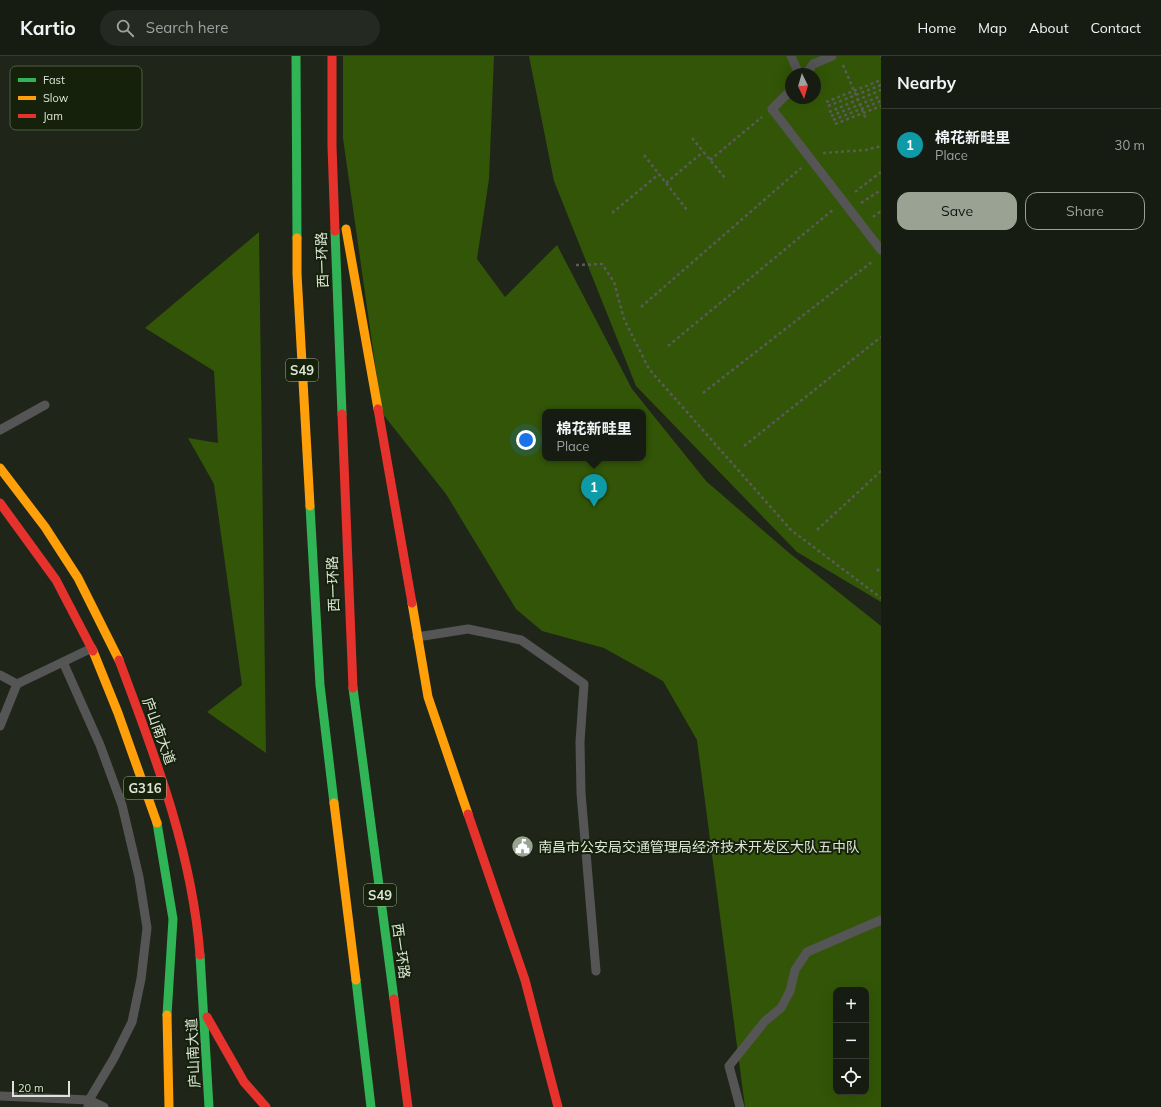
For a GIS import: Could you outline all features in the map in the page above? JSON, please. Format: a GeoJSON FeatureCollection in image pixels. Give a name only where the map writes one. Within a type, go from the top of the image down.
{"type":"FeatureCollection","features":[{"type":"Feature","properties":{"kind":"highway","name":"西一环路"},"geometry":{"type":"LineString","coordinates":[[296,56],[296,274],[320,685],[370,1107]]}},
{"type":"Feature","properties":{"kind":"highway","name":"西一环路"},"geometry":{"type":"LineString","coordinates":[[332,56],[332,146],[352,684],[408,1107]]}},
{"type":"Feature","properties":{"kind":"highway"},"geometry":{"type":"LineString","coordinates":[[332,146],[428,697],[525,980],[558,1107]]}},
{"type":"Feature","properties":{"kind":"highway","name":"庐山南大道"},"geometry":{"type":"LineString","coordinates":[[0,468],[45,527],[78,578],[115,650],[153,752],[185,854],[198,923],[205,1013],[209,1107]]}},
{"type":"Feature","properties":{"kind":"highway","name":"庐山南大道"},"geometry":{"type":"LineString","coordinates":[[0,503],[56,580],[92,648],[118,713],[157,822],[173,919],[167,1010],[169,1107]]}},
{"type":"Feature","properties":{"kind":"highway"},"geometry":{"type":"LineString","coordinates":[[205,1013],[244,1082],[266,1107]]}},
{"type":"Feature","properties":{"kind":"lane"},"geometry":{"type":"LineString","coordinates":[[791,56],[796,68]]}},
{"type":"Feature","properties":{"kind":"lane"},"geometry":{"type":"LineString","coordinates":[[810,68],[813,64],[832,56]]}},
{"type":"Feature","properties":{"kind":"lane"},"geometry":{"type":"LineString","coordinates":[[785,96],[772,109],[881,250]]}},
{"type":"Feature","properties":{"kind":"lane"},"geometry":{"type":"LineString","coordinates":[[0,430],[45,405]]}},
{"type":"Feature","properties":{"kind":"lane"},"geometry":{"type":"LineString","coordinates":[[417,636],[468,628],[521,640],[584,684],[580,742],[581,793],[596,971]]}},
{"type":"Feature","properties":{"kind":"lane"},"geometry":{"type":"LineString","coordinates":[[0,726],[17,684],[92,648]]}},
{"type":"Feature","properties":{"kind":"lane"},"geometry":{"type":"LineString","coordinates":[[62,662],[100,745],[122,805],[138,877],[147,928],[142,979],[132,1022],[89,1103]]}},
{"type":"Feature","properties":{"kind":"lane"},"geometry":{"type":"LineString","coordinates":[[0,675],[17,684]]}},
{"type":"Feature","properties":{"kind":"lane"},"geometry":{"type":"LineString","coordinates":[[740,1107],[729,1066],[765,1021],[780,1008],[790,991],[795,970],[807,952],[881,920]]}},
{"type":"Feature","properties":{"kind":"lane"},"geometry":{"type":"LineString","coordinates":[[0,1096],[89,1103],[104,1107]]}},
{"type":"Feature","properties":{"kind":"path"},"geometry":{"type":"LineString","coordinates":[[842,63],[866,119]]}},
{"type":"Feature","properties":{"kind":"path"},"geometry":{"type":"LineString","coordinates":[[826,102],[881,80]]}},
{"type":"Feature","properties":{"kind":"path"},"geometry":{"type":"LineString","coordinates":[[828,106],[881,85]]}},
{"type":"Feature","properties":{"kind":"path"},"geometry":{"type":"LineString","coordinates":[[829,112],[881,90]]}},
{"type":"Feature","properties":{"kind":"path"},"geometry":{"type":"LineString","coordinates":[[831,116],[881,96]]}},
{"type":"Feature","properties":{"kind":"path"},"geometry":{"type":"LineString","coordinates":[[833,120],[881,101]]}},
{"type":"Feature","properties":{"kind":"path"},"geometry":{"type":"LineString","coordinates":[[835,124],[881,106]]}},
{"type":"Feature","properties":{"kind":"path"},"geometry":{"type":"LineString","coordinates":[[710,160],[772,109]]}},
{"type":"Feature","properties":{"kind":"path"},"geometry":{"type":"LineString","coordinates":[[692,138],[725,178]]}},
{"type":"Feature","properties":{"kind":"path"},"geometry":{"type":"LineString","coordinates":[[641,307],[811,159],[815,153],[866,150],[881,146]]}},
{"type":"Feature","properties":{"kind":"path"},"geometry":{"type":"LineString","coordinates":[[666,182],[703,152]]}},
{"type":"Feature","properties":{"kind":"path"},"geometry":{"type":"LineString","coordinates":[[644,155],[687,210]]}},
{"type":"Feature","properties":{"kind":"path"},"geometry":{"type":"LineString","coordinates":[[668,346],[843,201],[881,172]]}},
{"type":"Feature","properties":{"kind":"path"},"geometry":{"type":"LineString","coordinates":[[612,213],[659,174]]}},
{"type":"Feature","properties":{"kind":"path"},"geometry":{"type":"LineString","coordinates":[[859,205],[881,190]]}},
{"type":"Feature","properties":{"kind":"path"},"geometry":{"type":"LineString","coordinates":[[703,393],[875,259]]}},
{"type":"Feature","properties":{"kind":"path"},"geometry":{"type":"LineString","coordinates":[[576,265],[602,264],[614,282],[624,319],[649,369],[790,530],[881,598]]}},
{"type":"Feature","properties":{"kind":"path"},"geometry":{"type":"LineString","coordinates":[[744,446],[881,337]]}},
{"type":"Feature","properties":{"kind":"path"},"geometry":{"type":"LineString","coordinates":[[817,530],[881,471]]}},
{"type":"Feature","properties":{"kind":"path"},"geometry":{"type":"LineString","coordinates":[[877,571],[881,567]]}},
{"type":"Feature","properties":{"kind":"green space"},"geometry":{"type":"Polygon","coordinates":[[[343,56],[494,56],[489,179],[477,259],[505,297],[557,245],[632,389],[706,481],[788,552],[881,626],[881,1107],[745,1107],[697,740],[663,681],[604,648],[542,631],[516,609],[446,494],[382,413],[343,138],[343,56]]]}},
{"type":"Feature","properties":{"kind":"green space"},"geometry":{"type":"Polygon","coordinates":[[[529,56],[881,56],[881,602],[797,552],[636,386],[554,181],[529,56]]]}},
{"type":"Feature","properties":{"kind":"green space"},"geometry":{"type":"Polygon","coordinates":[[[259,232],[266,753],[207,712],[242,685],[214,484],[188,438],[218,443],[214,371],[145,328],[259,232]]]}},
{"type":"Feature","properties":{"kind":"traffic: fast"},"geometry":{"type":"LineString","coordinates":[[296,56],[297,238]]}},
{"type":"Feature","properties":{"kind":"traffic: fast"},"geometry":{"type":"LineString","coordinates":[[335,231],[342,414]]}},
{"type":"Feature","properties":{"kind":"traffic: fast"},"geometry":{"type":"LineString","coordinates":[[310,506],[320,685],[334,803]]}},
{"type":"Feature","properties":{"kind":"traffic: fast"},"geometry":{"type":"LineString","coordinates":[[353,688],[394,999]]}},
{"type":"Feature","properties":{"kind":"traffic: fast"},"geometry":{"type":"LineString","coordinates":[[157,823],[173,919],[167,1015]]}},
{"type":"Feature","properties":{"kind":"traffic: fast"},"geometry":{"type":"LineString","coordinates":[[200,955],[209,1107]]}},
{"type":"Feature","properties":{"kind":"traffic: fast"},"geometry":{"type":"LineString","coordinates":[[356,980],[371,1107]]}},
{"type":"Feature","properties":{"kind":"traffic: slow"},"geometry":{"type":"LineString","coordinates":[[346,229],[378,409]]}},
{"type":"Feature","properties":{"kind":"traffic: slow"},"geometry":{"type":"LineString","coordinates":[[297,238],[297,274],[310,506]]}},
{"type":"Feature","properties":{"kind":"traffic: slow"},"geometry":{"type":"LineString","coordinates":[[0,468],[45,527],[78,578],[119,660]]}},
{"type":"Feature","properties":{"kind":"traffic: slow"},"geometry":{"type":"LineString","coordinates":[[412,603],[428,697],[468,814]]}},
{"type":"Feature","properties":{"kind":"traffic: slow"},"geometry":{"type":"LineString","coordinates":[[93,651],[118,713],[157,823]]}},
{"type":"Feature","properties":{"kind":"traffic: slow"},"geometry":{"type":"LineString","coordinates":[[334,803],[356,980]]}},
{"type":"Feature","properties":{"kind":"traffic: slow"},"geometry":{"type":"LineString","coordinates":[[167,1015],[169,1107]]}},
{"type":"Feature","properties":{"kind":"traffic: jam"},"geometry":{"type":"LineString","coordinates":[[332,56],[332,146],[335,231]]}},
{"type":"Feature","properties":{"kind":"traffic: jam"},"geometry":{"type":"LineString","coordinates":[[378,409],[412,603]]}},
{"type":"Feature","properties":{"kind":"traffic: jam"},"geometry":{"type":"LineString","coordinates":[[342,414],[353,688]]}},
{"type":"Feature","properties":{"kind":"traffic: jam"},"geometry":{"type":"LineString","coordinates":[[0,503],[56,580],[93,651]]}},
{"type":"Feature","properties":{"kind":"traffic: jam"},"geometry":{"type":"LineString","coordinates":[[119,660],[146,732],[170,804],[189,879],[196,916],[200,955]]}},
{"type":"Feature","properties":{"kind":"traffic: jam"},"geometry":{"type":"LineString","coordinates":[[468,814],[525,980],[558,1107]]}},
{"type":"Feature","properties":{"kind":"traffic: jam"},"geometry":{"type":"LineString","coordinates":[[394,999],[408,1107]]}},
{"type":"Feature","properties":{"kind":"traffic: jam"},"geometry":{"type":"LineString","coordinates":[[207,1017],[244,1082],[266,1107]]}},
{"type":"Feature","properties":{"kind":"place","name":"棉花新畦里"},"geometry":{"type":"Point","coordinates":[594,507]}},
{"type":"Feature","properties":{"kind":"place","name":"南昌市公安局交通管理局经济技术开发区大队五中队"},"geometry":{"type":"Point","coordinates":[522,847]}}]}
